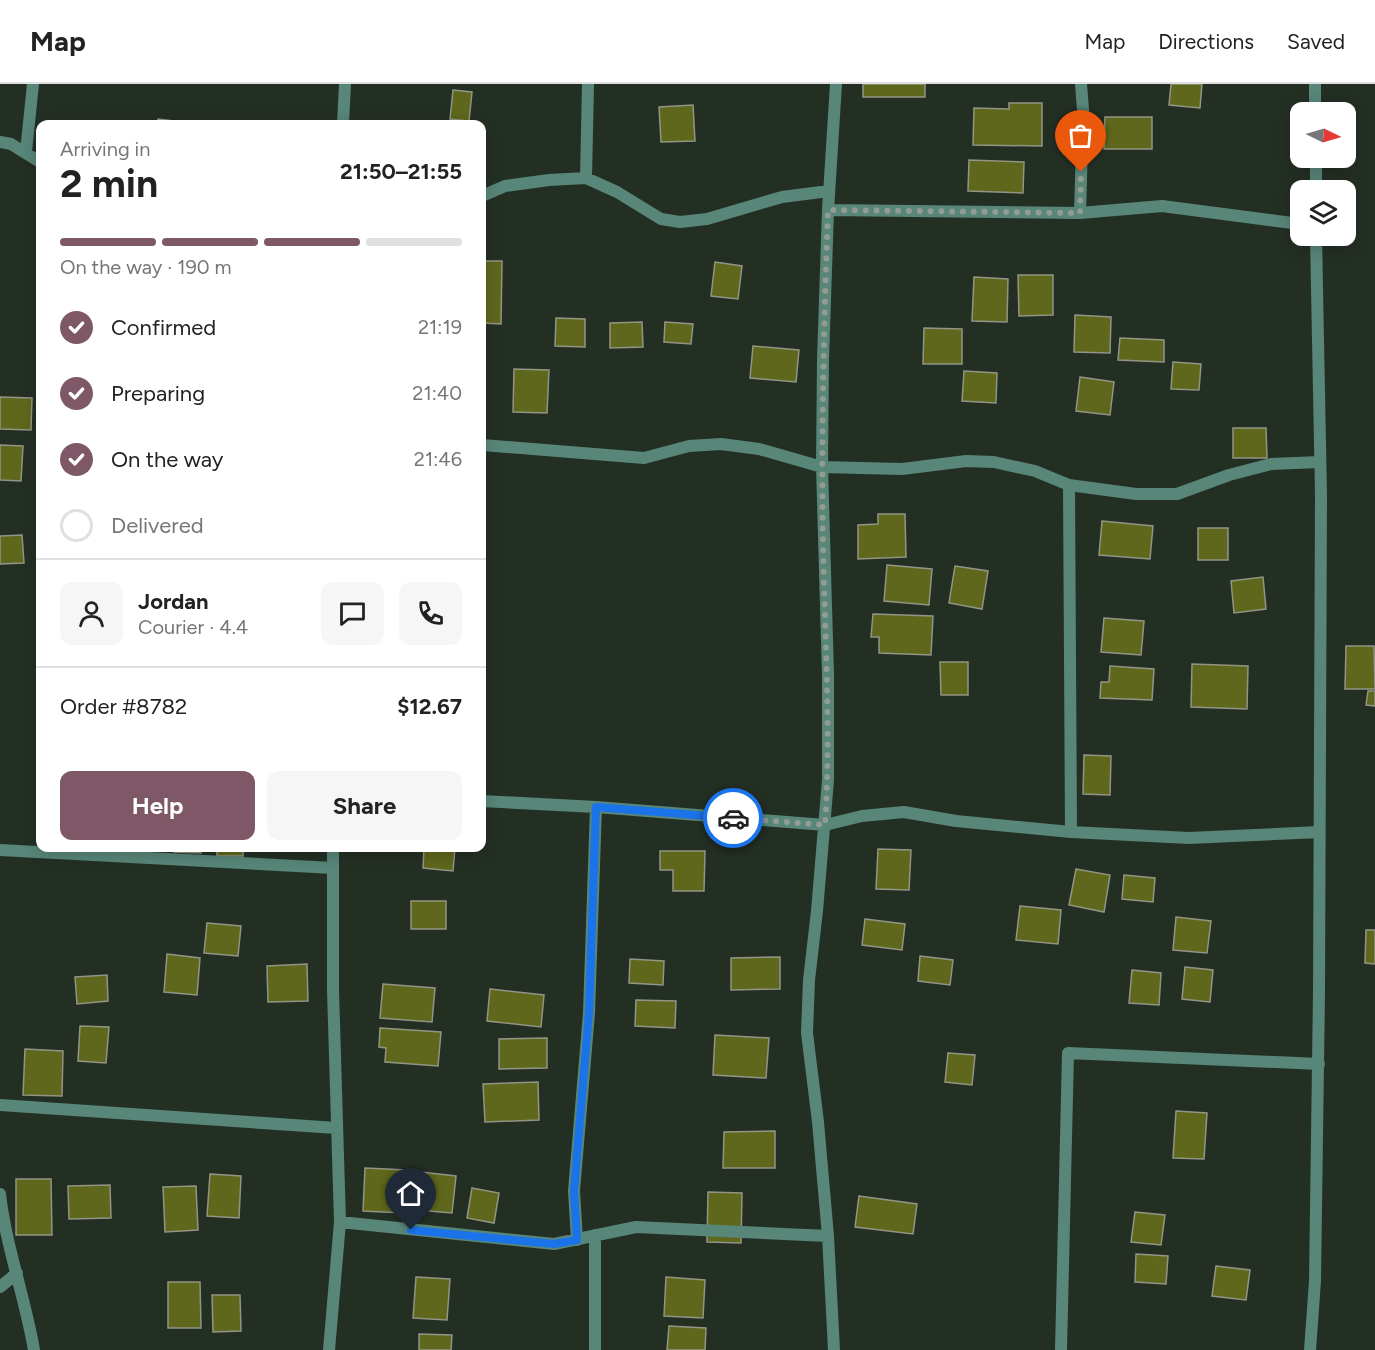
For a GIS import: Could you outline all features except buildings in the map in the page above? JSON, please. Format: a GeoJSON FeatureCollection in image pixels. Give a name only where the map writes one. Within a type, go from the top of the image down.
{"type":"FeatureCollection","features":[{"type":"Feature","properties":{"kind":"street"},"geometry":{"type":"LineString","coordinates":[[26,152],[33,84]]}},
{"type":"Feature","properties":{"kind":"street"},"geometry":{"type":"LineString","coordinates":[[343,120],[345,84]]}},
{"type":"Feature","properties":{"kind":"street"},"geometry":{"type":"LineString","coordinates":[[586,178],[588,84]]}},
{"type":"Feature","properties":{"kind":"street"},"geometry":{"type":"LineString","coordinates":[[834,1350],[828,1236],[807,1033],[809,980],[828,780],[828,675],[822,467],[823,360],[828,210],[836,84]]}},
{"type":"Feature","properties":{"kind":"street"},"geometry":{"type":"LineString","coordinates":[[1080,213],[1082,84]]}},
{"type":"Feature","properties":{"kind":"street"},"geometry":{"type":"LineString","coordinates":[[1315,84],[1315,102]]}},
{"type":"Feature","properties":{"kind":"street"},"geometry":{"type":"LineString","coordinates":[[0,141],[11,144],[36,159]]}},
{"type":"Feature","properties":{"kind":"street"},"geometry":{"type":"LineString","coordinates":[[486,194],[505,186],[586,178],[617,192],[661,219],[680,222],[707,219],[782,197],[829,191]]}},
{"type":"Feature","properties":{"kind":"street"},"geometry":{"type":"LineString","coordinates":[[828,210],[1080,213],[1162,206],[1290,223]]}},
{"type":"Feature","properties":{"kind":"street"},"geometry":{"type":"LineString","coordinates":[[1310,1350],[1315,1281],[1319,1064],[1320,462],[1316,246]]}},
{"type":"Feature","properties":{"kind":"street"},"geometry":{"type":"LineString","coordinates":[[486,445],[644,458],[689,446],[721,444],[759,449],[822,467],[902,469],[966,461],[994,462],[1035,471],[1069,485],[1136,494],[1177,494],[1229,475],[1271,464],[1320,462]]}},
{"type":"Feature","properties":{"kind":"street"},"geometry":{"type":"LineString","coordinates":[[1069,485],[1071,832]]}},
{"type":"Feature","properties":{"kind":"street"},"geometry":{"type":"LineString","coordinates":[[486,801],[596,807],[825,825],[862,816],[904,812],[956,821],[1071,832],[1188,838],[1319,832]]}},
{"type":"Feature","properties":{"kind":"street"},"geometry":{"type":"LineString","coordinates":[[577,1240],[574,1191],[589,1012],[596,807]]}},
{"type":"Feature","properties":{"kind":"street"},"geometry":{"type":"LineString","coordinates":[[0,850],[36,851]]}},
{"type":"Feature","properties":{"kind":"street"},"geometry":{"type":"LineString","coordinates":[[95,852],[333,868]]}},
{"type":"Feature","properties":{"kind":"street"},"geometry":{"type":"LineString","coordinates":[[329,1350],[340,1222],[336,1128],[333,852]]}},
{"type":"Feature","properties":{"kind":"street"},"geometry":{"type":"LineString","coordinates":[[1061,1350],[1068,1053],[1319,1064]]}},
{"type":"Feature","properties":{"kind":"street"},"geometry":{"type":"LineString","coordinates":[[0,1105],[336,1128]]}},
{"type":"Feature","properties":{"kind":"street"},"geometry":{"type":"LineString","coordinates":[[0,1194],[4,1226],[17,1273],[33,1350]]}},
{"type":"Feature","properties":{"kind":"street"},"geometry":{"type":"LineString","coordinates":[[340,1222],[554,1244],[636,1227],[828,1236]]}},
{"type":"Feature","properties":{"kind":"street"},"geometry":{"type":"LineString","coordinates":[[595,1235],[596,1350]]}},
{"type":"Feature","properties":{"kind":"street"},"geometry":{"type":"LineString","coordinates":[[0,1287],[17,1273]]}},
{"type":"Feature","properties":{"kind":"way so far"},"geometry":{"type":"LineString","coordinates":[[733,818],[825,825],[828,780],[828,675],[822,467],[828,210],[1080,213],[1081,172]]}},
{"type":"Feature","properties":{"kind":"route"},"geometry":{"type":"LineString","coordinates":[[411,1230],[554,1244],[577,1240],[574,1191],[589,1012],[596,807],[733,818]]}}]}
